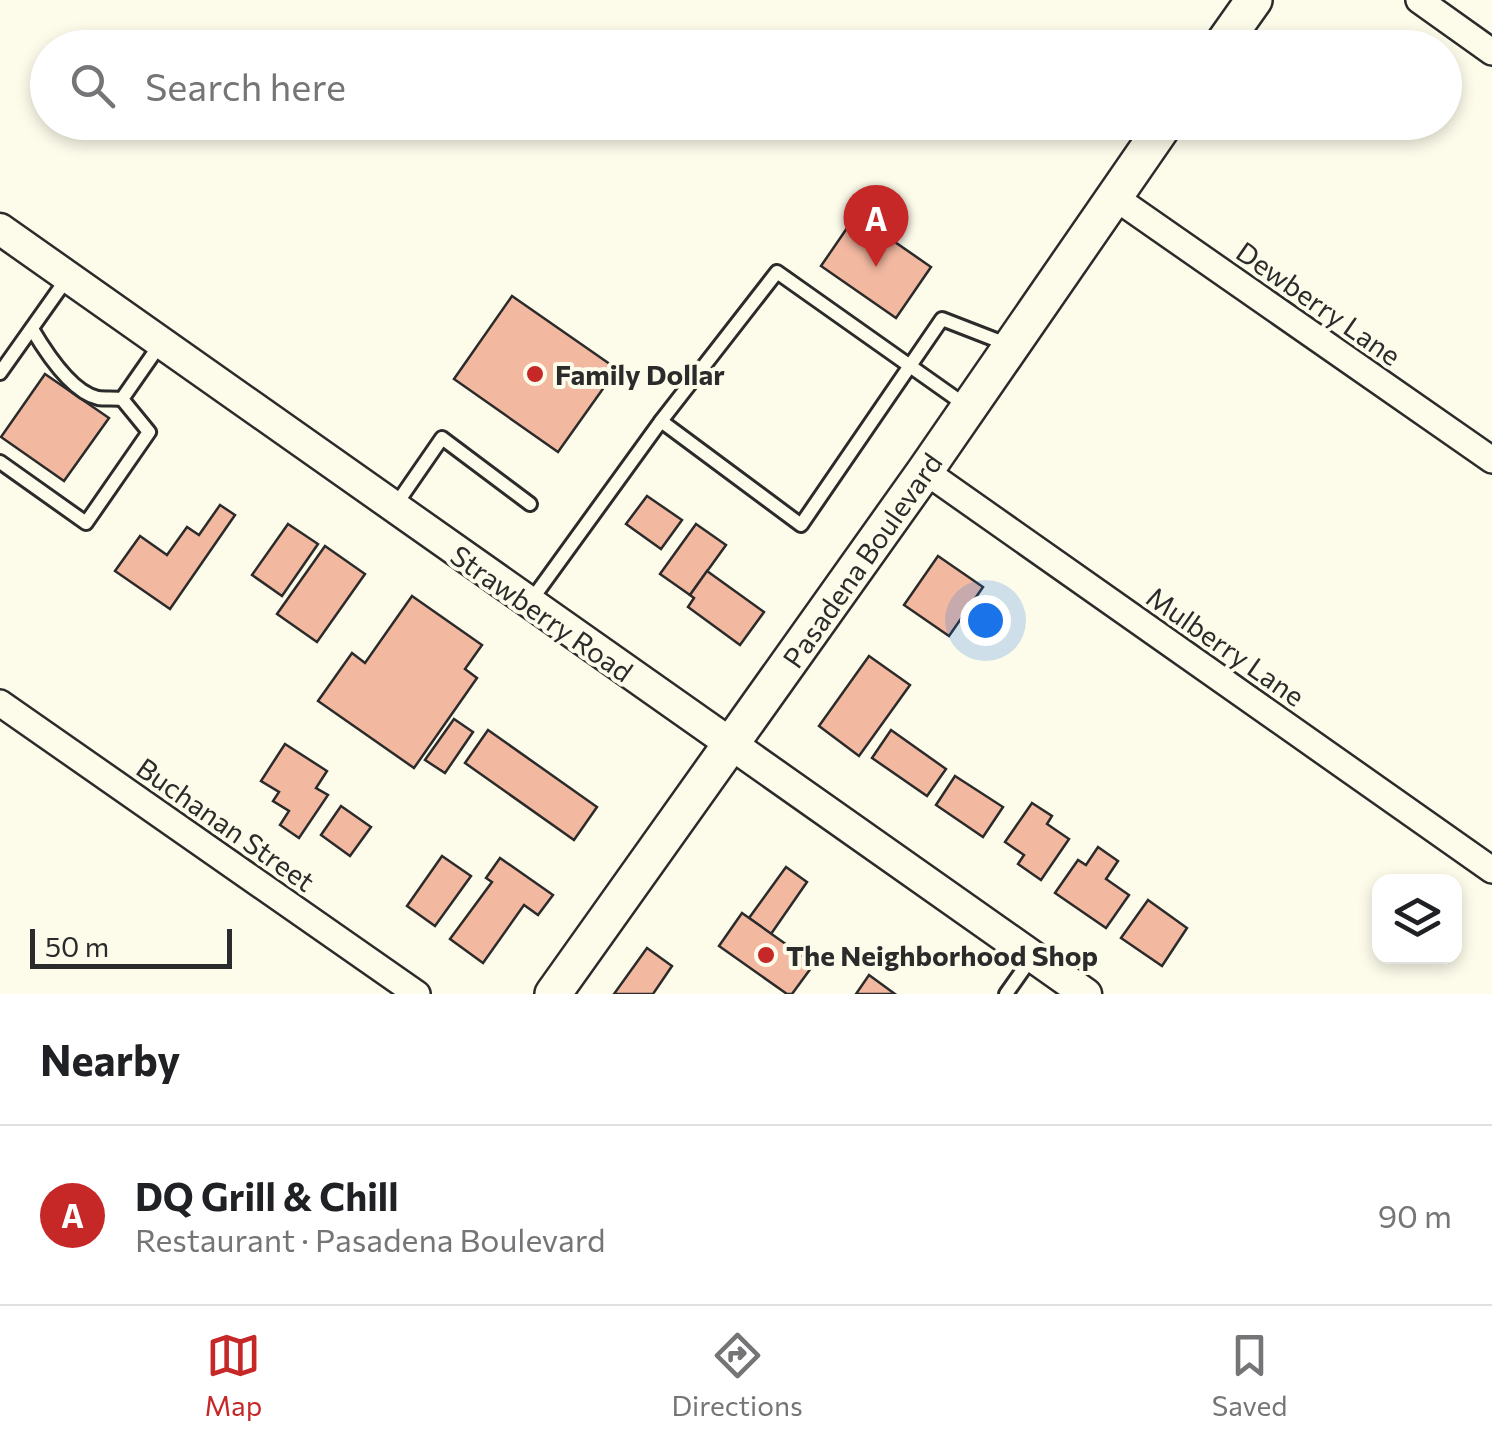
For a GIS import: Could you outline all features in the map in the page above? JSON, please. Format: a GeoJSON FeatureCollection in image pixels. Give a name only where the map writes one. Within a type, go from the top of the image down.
{"type":"FeatureCollection","features":[{"type":"Feature","properties":{"kind":"main road"},"geometry":{"type":"LineString","coordinates":[[1233,30],[1254,0]]}},
{"type":"Feature","properties":{"kind":"main road","name":"Pasadena Boulevard"},"geometry":{"type":"LineString","coordinates":[[553,994],[925,471],[1153,140]]}},
{"type":"Feature","properties":{"kind":"street"},"geometry":{"type":"LineString","coordinates":[[1419,0],[1461,30]]}},
{"type":"Feature","properties":{"kind":"street"},"geometry":{"type":"LineString","coordinates":[[1462,31],[1492,52]]}},
{"type":"Feature","properties":{"kind":"street","name":"Dewberry Lane"},"geometry":{"type":"LineString","coordinates":[[1112,196],[1492,460]]}},
{"type":"Feature","properties":{"kind":"street","name":"Strawberry Road"},"geometry":{"type":"LineString","coordinates":[[0,229],[1086,994]]}},
{"type":"Feature","properties":{"kind":"street","name":"Mulberry Lane"},"geometry":{"type":"LineString","coordinates":[[925,471],[1492,870]]}},
{"type":"Feature","properties":{"kind":"street","name":"Buchanan Street"},"geometry":{"type":"LineString","coordinates":[[0,703],[417,994]]}},
{"type":"Feature","properties":{"kind":"lane"},"geometry":{"type":"LineString","coordinates":[[529,604],[661,421],[778,272],[969,408]]}},
{"type":"Feature","properties":{"kind":"lane"},"geometry":{"type":"LineString","coordinates":[[0,373],[68,278]]}},
{"type":"Feature","properties":{"kind":"lane"},"geometry":{"type":"LineString","coordinates":[[661,421],[801,525],[942,319],[1011,346]]}},
{"type":"Feature","properties":{"kind":"lane"},"geometry":{"type":"LineString","coordinates":[[0,462],[86,523],[150,432],[122,399],[94,398],[63,374],[47,356],[32,328]]}},
{"type":"Feature","properties":{"kind":"lane"},"geometry":{"type":"LineString","coordinates":[[122,399],[162,344]]}},
{"type":"Feature","properties":{"kind":"lane"},"geometry":{"type":"LineString","coordinates":[[394,508],[442,438],[530,504]]}},
{"type":"Feature","properties":{"kind":"lane"},"geometry":{"type":"LineString","coordinates":[[1006,994],[1032,957]]}},
{"type":"Feature","properties":{"kind":"building"},"geometry":{"type":"Polygon","coordinates":[[[856,215],[931,267],[896,318],[821,266],[856,215]]]}},
{"type":"Feature","properties":{"kind":"building","name":"Family Dollar"},"geometry":{"type":"Polygon","coordinates":[[[512,296],[617,369],[558,452],[454,379],[512,296]]]}},
{"type":"Feature","properties":{"kind":"building"},"geometry":{"type":"Polygon","coordinates":[[[45,374],[109,418],[64,481],[1,437],[45,374]]]}},
{"type":"Feature","properties":{"kind":"building"},"geometry":{"type":"Polygon","coordinates":[[[647,496],[682,520],[661,549],[626,524],[647,496]]]}},
{"type":"Feature","properties":{"kind":"building"},"geometry":{"type":"Polygon","coordinates":[[[220,505],[235,515],[170,609],[115,571],[140,536],[167,555],[187,527],[199,535],[220,505]]]}},
{"type":"Feature","properties":{"kind":"building"},"geometry":{"type":"Polygon","coordinates":[[[288,524],[318,544],[282,596],[252,575],[288,524]]]}},
{"type":"Feature","properties":{"kind":"building"},"geometry":{"type":"Polygon","coordinates":[[[696,524],[726,545],[690,595],[660,574],[696,524]]]}},
{"type":"Feature","properties":{"kind":"building"},"geometry":{"type":"Polygon","coordinates":[[[325,546],[365,574],[317,642],[277,614],[325,546]]]}},
{"type":"Feature","properties":{"kind":"building"},"geometry":{"type":"Polygon","coordinates":[[[938,556],[983,587],[949,636],[904,605],[938,556]]]}},
{"type":"Feature","properties":{"kind":"building"},"geometry":{"type":"Polygon","coordinates":[[[707,571],[764,612],[740,645],[688,607],[694,598],[690,595],[707,571]]]}},
{"type":"Feature","properties":{"kind":"building"},"geometry":{"type":"Polygon","coordinates":[[[412,596],[482,645],[465,669],[477,678],[414,768],[318,701],[352,653],[365,663],[412,596]]]}},
{"type":"Feature","properties":{"kind":"building"},"geometry":{"type":"Polygon","coordinates":[[[869,656],[910,685],[859,756],[819,726],[869,656]]]}},
{"type":"Feature","properties":{"kind":"building"},"geometry":{"type":"Polygon","coordinates":[[[454,719],[473,732],[445,773],[425,760],[454,719]]]}},
{"type":"Feature","properties":{"kind":"building"},"geometry":{"type":"Polygon","coordinates":[[[488,730],[597,807],[574,840],[465,763],[488,730]]]}},
{"type":"Feature","properties":{"kind":"building"},"geometry":{"type":"Polygon","coordinates":[[[891,730],[946,769],[927,796],[872,758],[891,730]]]}},
{"type":"Feature","properties":{"kind":"building"},"geometry":{"type":"Polygon","coordinates":[[[285,744],[327,771],[316,788],[328,795],[299,838],[280,825],[289,811],[273,801],[279,792],[261,781],[285,744]]]}},
{"type":"Feature","properties":{"kind":"building"},"geometry":{"type":"Polygon","coordinates":[[[955,776],[1003,807],[983,837],[936,805],[955,776]]]}},
{"type":"Feature","properties":{"kind":"building"},"geometry":{"type":"Polygon","coordinates":[[[1032,803],[1052,816],[1047,824],[1069,839],[1041,880],[1018,864],[1024,855],[1005,842],[1032,803]]]}},
{"type":"Feature","properties":{"kind":"building"},"geometry":{"type":"Polygon","coordinates":[[[341,806],[371,827],[350,856],[321,835],[341,806]]]}},
{"type":"Feature","properties":{"kind":"building"},"geometry":{"type":"Polygon","coordinates":[[[1098,847],[1118,861],[1106,879],[1129,895],[1106,928],[1055,893],[1078,860],[1086,865],[1098,847]]]}},
{"type":"Feature","properties":{"kind":"building"},"geometry":{"type":"Polygon","coordinates":[[[442,856],[471,876],[435,926],[407,906],[442,856]]]}},
{"type":"Feature","properties":{"kind":"building"},"geometry":{"type":"Polygon","coordinates":[[[500,858],[553,895],[538,915],[524,905],[483,963],[450,939],[492,882],[486,878],[500,858]]]}},
{"type":"Feature","properties":{"kind":"building"},"geometry":{"type":"Polygon","coordinates":[[[786,867],[807,882],[771,934],[749,918],[786,867]]]}},
{"type":"Feature","properties":{"kind":"building"},"geometry":{"type":"Polygon","coordinates":[[[1148,900],[1187,928],[1162,966],[1121,938],[1148,900]]]}},
{"type":"Feature","properties":{"kind":"building","name":"The Neighborhood Shop"},"geometry":{"type":"Polygon","coordinates":[[[742,913],[814,964],[792,994],[719,946],[742,913]]]}},
{"type":"Feature","properties":{"kind":"building"},"geometry":{"type":"Polygon","coordinates":[[[647,948],[672,966],[653,994],[614,994],[647,948]]]}},
{"type":"Feature","properties":{"kind":"building"},"geometry":{"type":"Polygon","coordinates":[[[869,975],[895,994],[856,994],[869,975]]]}},
{"type":"Feature","properties":{"kind":"place","name":"DQ Grill & Chill"},"geometry":{"type":"Point","coordinates":[876,267]}},
{"type":"Feature","properties":{"kind":"place","name":"Family Dollar"},"geometry":{"type":"Point","coordinates":[535,374]}},
{"type":"Feature","properties":{"kind":"place","name":"The Neighborhood Shop"},"geometry":{"type":"Point","coordinates":[766,955]}}]}
